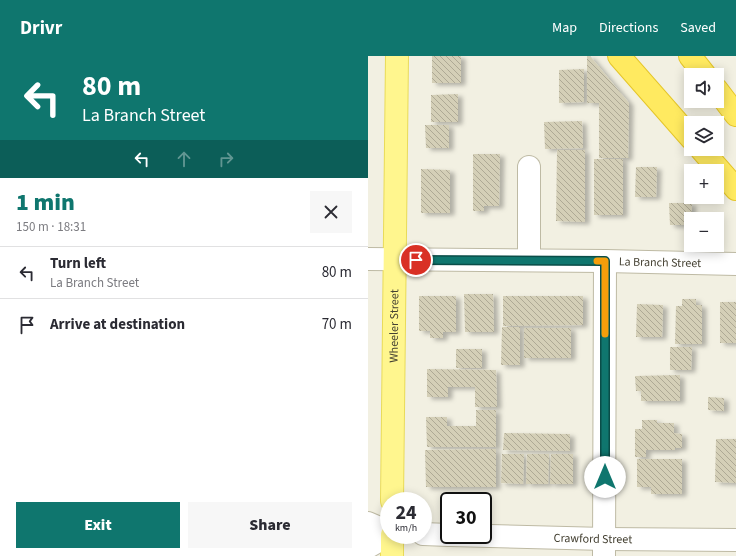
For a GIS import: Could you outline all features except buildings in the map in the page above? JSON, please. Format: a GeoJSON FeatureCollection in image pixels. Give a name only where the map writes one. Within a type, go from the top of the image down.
{"type":"FeatureCollection","features":[{"type":"Feature","properties":{"kind":"highway"},"geometry":{"type":"LineString","coordinates":[[619,56],[684,130]]}},
{"type":"Feature","properties":{"kind":"highway"},"geometry":{"type":"LineString","coordinates":[[635,56],[684,119]]}},
{"type":"Feature","properties":{"kind":"highway"},"geometry":{"type":"LineString","coordinates":[[690,56],[699,68]]}},
{"type":"Feature","properties":{"kind":"highway"},"geometry":{"type":"LineString","coordinates":[[724,99],[736,114]]}},
{"type":"Feature","properties":{"kind":"highway"},"geometry":{"type":"LineString","coordinates":[[707,156],[736,187]]}},
{"type":"Feature","properties":{"kind":"highway"},"geometry":{"type":"LineString","coordinates":[[712,156],[736,187]]}},
{"type":"Feature","properties":{"kind":"main road","name":"Wheeler Street"},"geometry":{"type":"LineString","coordinates":[[392,492],[397,56]]}},
{"type":"Feature","properties":{"kind":"main road"},"geometry":{"type":"LineString","coordinates":[[391,544],[392,556]]}},
{"type":"Feature","properties":{"kind":"street"},"geometry":{"type":"LineString","coordinates":[[529,167],[529,260]]}},
{"type":"Feature","properties":{"kind":"street","name":"La Branch Street"},"geometry":{"type":"LineString","coordinates":[[368,259],[605,261],[736,264]]}},
{"type":"Feature","properties":{"kind":"street"},"geometry":{"type":"LineString","coordinates":[[604,548],[605,261]]}},
{"type":"Feature","properties":{"kind":"street"},"geometry":{"type":"LineString","coordinates":[[368,523],[380,529]]}},
{"type":"Feature","properties":{"kind":"street"},"geometry":{"type":"LineString","coordinates":[[368,546],[380,539]]}},
{"type":"Feature","properties":{"kind":"street","name":"Crawford Street"},"geometry":{"type":"LineString","coordinates":[[492,539],[604,548],[736,540]]}},
{"type":"Feature","properties":{"kind":"slow traffic"},"geometry":{"type":"LineString","coordinates":[[597,261],[605,261],[605,334]]}},
{"type":"Feature","properties":{"kind":"route"},"geometry":{"type":"LineString","coordinates":[[416,260],[605,261],[605,477]]}}]}
